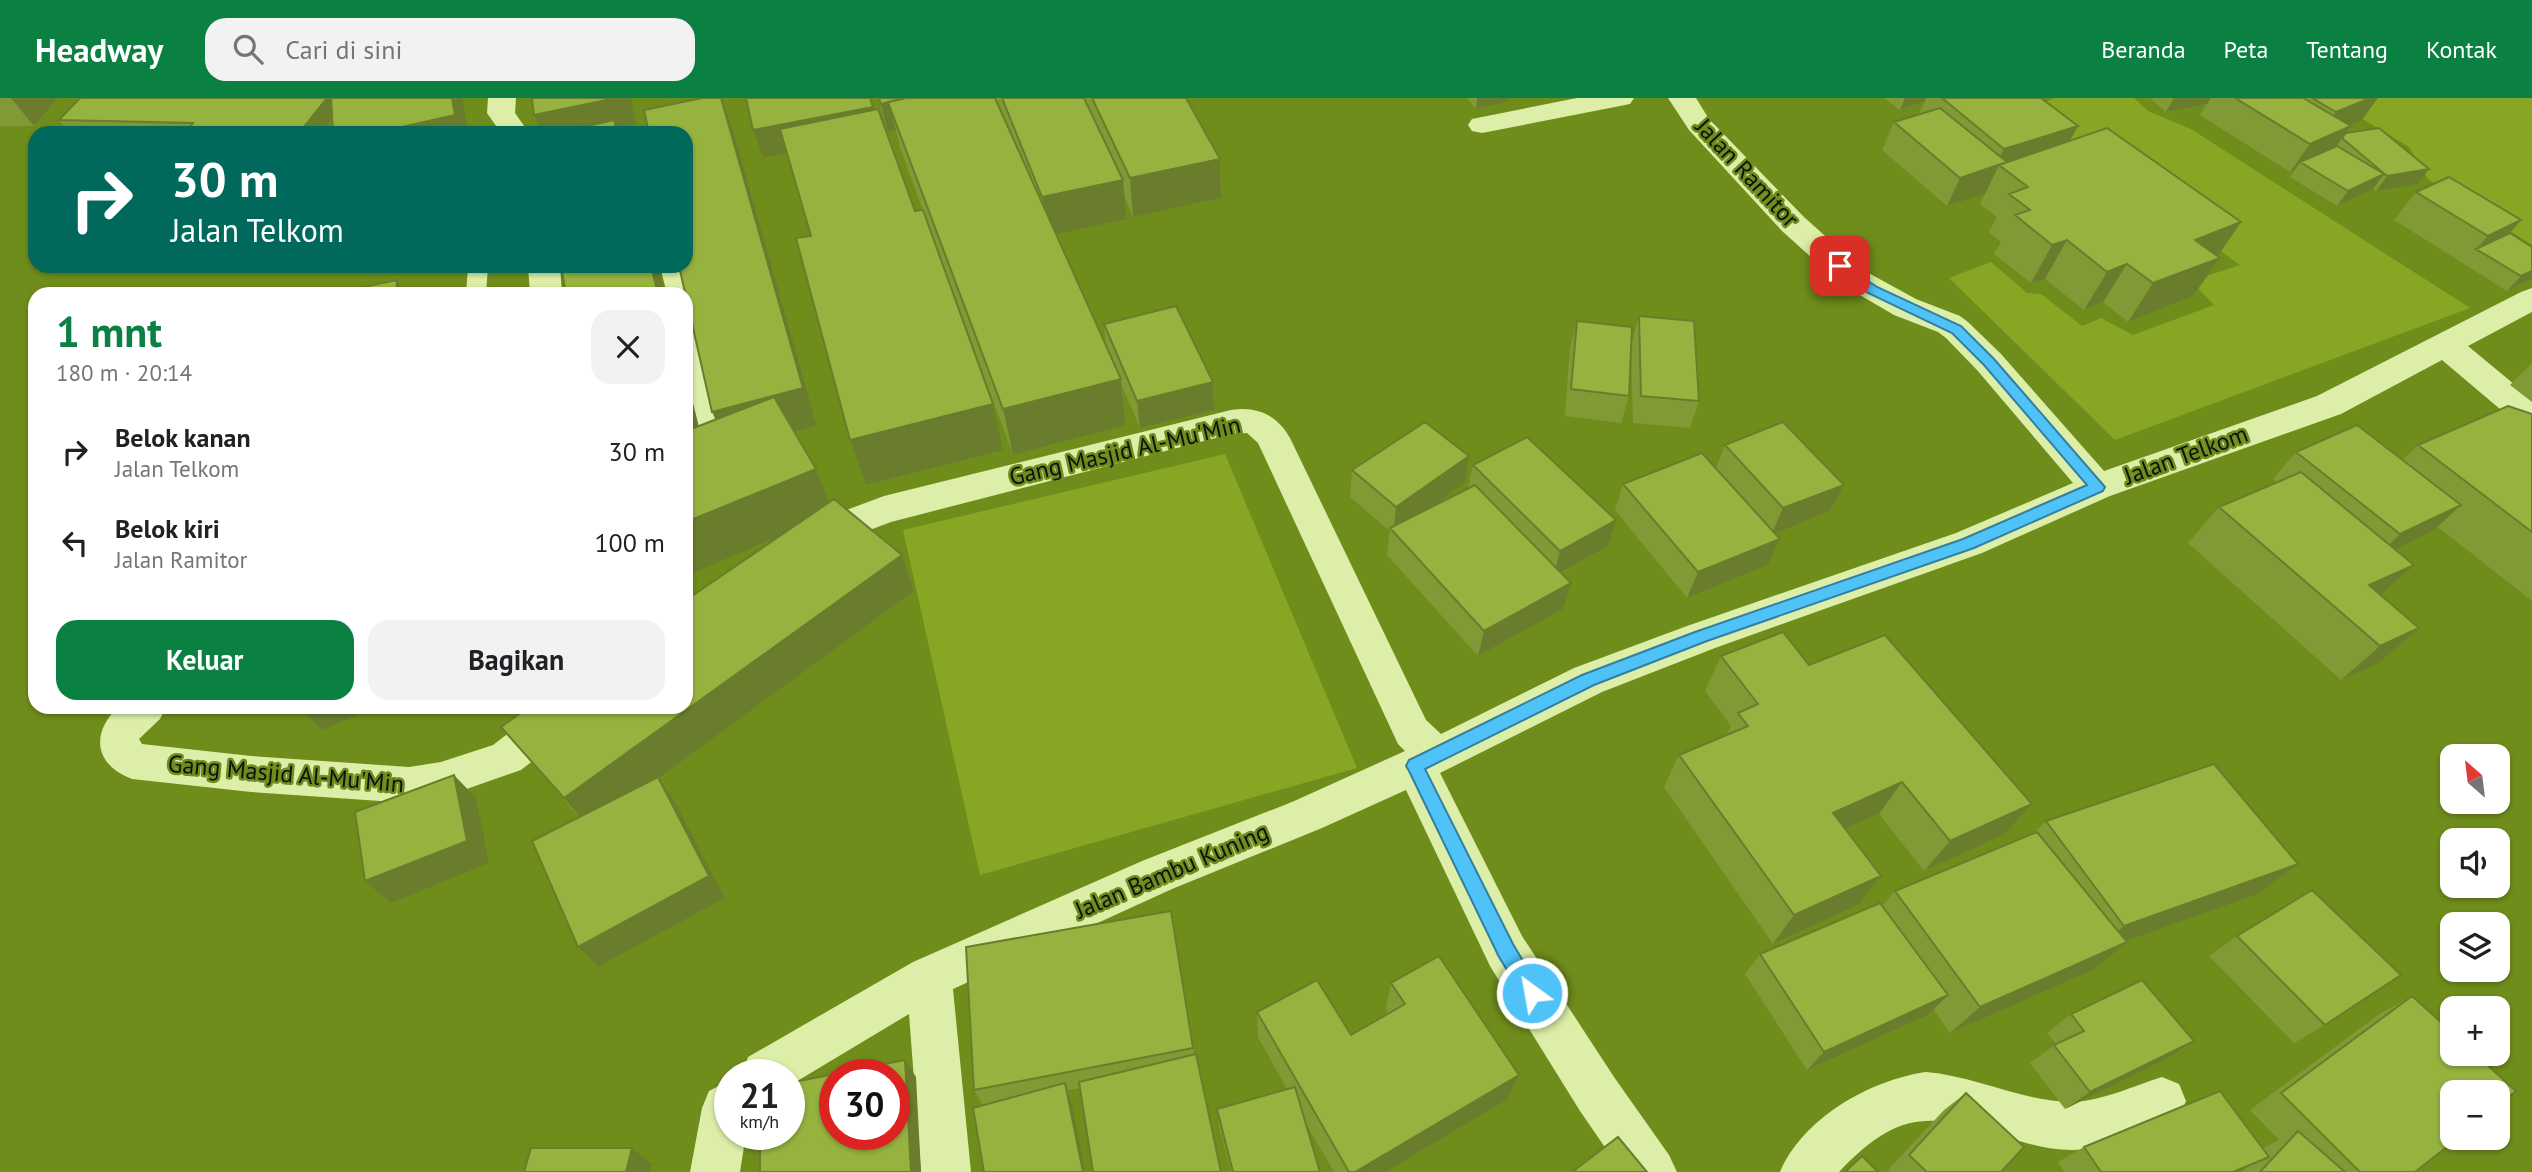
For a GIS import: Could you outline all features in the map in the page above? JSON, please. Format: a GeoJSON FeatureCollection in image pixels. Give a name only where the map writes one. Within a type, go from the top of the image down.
{"type":"FeatureCollection","features":[{"type":"Feature","properties":{"kind":"street","name":"Jalan Ramitor"},"geometry":{"type":"LineString","coordinates":[[1682,98],[1699,124],[1793,224],[1852,276],[1905,307],[1949,324],[1957,330],[1989,362],[2097,487]]}},
{"type":"Feature","properties":{"kind":"street"},"geometry":{"type":"LineString","coordinates":[[1482,125],[1609,99]]}},
{"type":"Feature","properties":{"kind":"street","name":"Jalan Telkom"},"geometry":{"type":"LineString","coordinates":[[1425,761],[1588,680],[1701,637],[1969,543],[2097,487],[2329,405],[2532,299]]}},
{"type":"Feature","properties":{"kind":"street"},"geometry":{"type":"LineString","coordinates":[[693,339],[718,448]]}},
{"type":"Feature","properties":{"kind":"street"},"geometry":{"type":"LineString","coordinates":[[2445,345],[2532,417]]}},
{"type":"Feature","properties":{"kind":"street","name":"Gang Masjid Al-Mu'Min"},"geometry":{"type":"LineString","coordinates":[[785,551],[808,539],[884,510],[1246,419],[1259,423],[1273,438],[1425,761]]}},
{"type":"Feature","properties":{"kind":"street","name":"Gang Masjid Al-Mu'Min"},"geometry":{"type":"LineString","coordinates":[[139,714],[119,734],[117,743],[121,752],[132,761],[265,775],[409,785],[441,780],[507,758],[564,714]]}},
{"type":"Feature","properties":{"kind":"street"},"geometry":{"type":"LineString","coordinates":[[1425,761],[1506,951],[1597,1094],[1652,1172]]}},
{"type":"Feature","properties":{"kind":"street","name":"Jalan Bambu Kuning"},"geometry":{"type":"LineString","coordinates":[[790,1059],[929,977],[1157,875],[1307,815],[1425,761]]}},
{"type":"Feature","properties":{"kind":"street"},"geometry":{"type":"LineString","coordinates":[[929,977],[946,1172]]}},
{"type":"Feature","properties":{"kind":"street"},"geometry":{"type":"LineString","coordinates":[[1805,1172],[1844,1131],[1886,1103],[1920,1096],[1979,1104],[2030,1122],[2086,1125],[2162,1101]]}},
{"type":"Feature","properties":{"kind":"street"},"geometry":{"type":"LineString","coordinates":[[715,1172],[719,1150]]}},
{"type":"Feature","properties":{"kind":"green space"},"geometry":{"type":"Polygon","coordinates":[[[2055,98],[2134,98],[2148,111],[2191,129],[2470,308],[2115,440],[1949,278],[1991,262],[2027,293],[2041,294],[2082,326],[2101,318],[2133,335],[2214,305],[2191,281],[2240,265],[2025,110],[2055,98]]]}},
{"type":"Feature","properties":{"kind":"green space"},"geometry":{"type":"Polygon","coordinates":[[[2328,98],[2532,98],[2532,245],[2428,179],[2409,147],[2328,98]]]}},
{"type":"Feature","properties":{"kind":"green space"},"geometry":{"type":"Polygon","coordinates":[[[1225,454],[1357,768],[980,875],[903,530],[1225,454]]]}},
{"type":"Feature","properties":{"kind":"building"},"geometry":{"type":"Polygon","coordinates":[[[80,98],[327,98],[305,126],[191,126],[193,123],[59,120],[80,98]]]}},
{"type":"Feature","properties":{"kind":"building"},"geometry":{"type":"Polygon","coordinates":[[[331,98],[452,98],[455,115],[406,126],[333,126],[331,98]]]}},
{"type":"Feature","properties":{"kind":"building"},"geometry":{"type":"Polygon","coordinates":[[[532,98],[616,98],[534,115],[532,98]]]}},
{"type":"Feature","properties":{"kind":"building"},"geometry":{"type":"Polygon","coordinates":[[[702,98],[721,98],[803,388],[712,412],[693,328],[693,287],[684,287],[681,273],[693,273],[693,126],[647,126],[644,110],[702,98]]]}},
{"type":"Feature","properties":{"kind":"building"},"geometry":{"type":"Polygon","coordinates":[[[746,98],[870,98],[873,107],[753,130],[746,98]]]}},
{"type":"Feature","properties":{"kind":"building"},"geometry":{"type":"Polygon","coordinates":[[[879,98],[906,98],[881,104],[879,98]]]}},
{"type":"Feature","properties":{"kind":"building"},"geometry":{"type":"Polygon","coordinates":[[[906,98],[995,98],[1121,379],[1003,409],[888,102],[906,98]]]}},
{"type":"Feature","properties":{"kind":"building"},"geometry":{"type":"Polygon","coordinates":[[[1002,98],[1084,98],[1123,180],[1042,197],[1002,98]]]}},
{"type":"Feature","properties":{"kind":"building"},"geometry":{"type":"Polygon","coordinates":[[[1092,98],[1186,98],[1220,159],[1130,178],[1092,98]]]}},
{"type":"Feature","properties":{"kind":"building"},"geometry":{"type":"Polygon","coordinates":[[[1942,98],[2041,98],[2078,126],[2004,149],[1942,98]]]}},
{"type":"Feature","properties":{"kind":"building"},"geometry":{"type":"Polygon","coordinates":[[[2235,98],[2303,98],[2351,126],[2310,144],[2235,98]]]}},
{"type":"Feature","properties":{"kind":"building"},"geometry":{"type":"Polygon","coordinates":[[[2312,98],[2370,98],[2336,112],[2312,98]]]}},
{"type":"Feature","properties":{"kind":"building"},"geometry":{"type":"Polygon","coordinates":[[[1940,108],[2007,162],[1960,178],[1894,122],[1940,108]]]}},
{"type":"Feature","properties":{"kind":"building"},"geometry":{"type":"Polygon","coordinates":[[[878,109],[915,211],[923,210],[993,404],[850,440],[796,238],[811,236],[780,129],[878,109]]]}},
{"type":"Feature","properties":{"kind":"building"},"geometry":{"type":"Polygon","coordinates":[[[614,120],[615,126],[587,126],[614,120]]]}},
{"type":"Feature","properties":{"kind":"building"},"geometry":{"type":"Polygon","coordinates":[[[2107,128],[2241,222],[2195,240],[2220,258],[2153,283],[2127,264],[2107,272],[2067,240],[2052,245],[2015,215],[2030,210],[2009,194],[2028,187],[1999,165],[2107,128]]]}},
{"type":"Feature","properties":{"kind":"building"},"geometry":{"type":"Polygon","coordinates":[[[2379,128],[2429,169],[2387,176],[2342,138],[2346,133],[2379,128]]]}},
{"type":"Feature","properties":{"kind":"building"},"geometry":{"type":"Polygon","coordinates":[[[2337,146],[2384,174],[2348,191],[2300,162],[2337,146]]]}},
{"type":"Feature","properties":{"kind":"building"},"geometry":{"type":"Polygon","coordinates":[[[2449,177],[2521,220],[2488,236],[2416,192],[2449,177]]]}},
{"type":"Feature","properties":{"kind":"building"},"geometry":{"type":"Polygon","coordinates":[[[2510,233],[2532,247],[2532,271],[2521,276],[2476,249],[2510,233]]]}},
{"type":"Feature","properties":{"kind":"building"},"geometry":{"type":"Polygon","coordinates":[[[562,273],[653,273],[656,287],[565,287],[562,273]]]}},
{"type":"Feature","properties":{"kind":"building"},"geometry":{"type":"Polygon","coordinates":[[[397,280],[396,287],[363,287],[397,280]]]}},
{"type":"Feature","properties":{"kind":"building"},"geometry":{"type":"Polygon","coordinates":[[[1176,306],[1213,382],[1137,401],[1104,324],[1176,306]]]}},
{"type":"Feature","properties":{"kind":"building"},"geometry":{"type":"Polygon","coordinates":[[[1639,316],[1694,321],[1699,401],[1641,396],[1639,316]]]}},
{"type":"Feature","properties":{"kind":"building"},"geometry":{"type":"Polygon","coordinates":[[[1577,321],[1632,327],[1629,396],[1571,389],[1577,321]]]}},
{"type":"Feature","properties":{"kind":"building"},"geometry":{"type":"Polygon","coordinates":[[[774,397],[816,469],[693,519],[693,428],[774,397]]]}},
{"type":"Feature","properties":{"kind":"building"},"geometry":{"type":"Polygon","coordinates":[[[2508,406],[2532,414],[2532,532],[2418,445],[2508,406]]]}},
{"type":"Feature","properties":{"kind":"building"},"geometry":{"type":"Polygon","coordinates":[[[1425,422],[1469,456],[1396,507],[1352,470],[1425,422]]]}},
{"type":"Feature","properties":{"kind":"building"},"geometry":{"type":"Polygon","coordinates":[[[1783,422],[1844,485],[1783,508],[1725,445],[1783,422]]]}},
{"type":"Feature","properties":{"kind":"building"},"geometry":{"type":"Polygon","coordinates":[[[2357,425],[2461,505],[2400,534],[2296,452],[2357,425]]]}},
{"type":"Feature","properties":{"kind":"building"},"geometry":{"type":"Polygon","coordinates":[[[1527,437],[1616,520],[1560,551],[1473,465],[1527,437]]]}},
{"type":"Feature","properties":{"kind":"building"},"geometry":{"type":"Polygon","coordinates":[[[1702,453],[1780,539],[1698,572],[1623,484],[1702,453]]]}},
{"type":"Feature","properties":{"kind":"building"},"geometry":{"type":"Polygon","coordinates":[[[2301,472],[2414,565],[2369,585],[2419,628],[2380,646],[2219,507],[2301,472]]]}},
{"type":"Feature","properties":{"kind":"building"},"geometry":{"type":"Polygon","coordinates":[[[1475,485],[1571,583],[1484,631],[1390,528],[1475,485]]]}},
{"type":"Feature","properties":{"kind":"building"},"geometry":{"type":"Polygon","coordinates":[[[834,499],[902,555],[693,705],[693,595],[834,499]]]}},
{"type":"Feature","properties":{"kind":"building"},"geometry":{"type":"Polygon","coordinates":[[[1783,632],[1809,665],[1885,635],[2032,804],[1950,841],[1902,782],[1833,813],[1881,876],[1794,915],[1679,755],[1748,726],[1738,713],[1758,704],[1721,656],[1783,632]]]}},
{"type":"Feature","properties":{"kind":"building"},"geometry":{"type":"Polygon","coordinates":[[[519,714],[681,714],[564,798],[501,727],[519,714]]]}},
{"type":"Feature","properties":{"kind":"building"},"geometry":{"type":"Polygon","coordinates":[[[2214,764],[2298,864],[2124,926],[2046,821],[2214,764]]]}},
{"type":"Feature","properties":{"kind":"building"},"geometry":{"type":"Polygon","coordinates":[[[454,775],[467,841],[365,881],[355,812],[454,775]]]}},
{"type":"Feature","properties":{"kind":"building"},"geometry":{"type":"Polygon","coordinates":[[[658,777],[709,876],[578,947],[532,841],[658,777]]]}},
{"type":"Feature","properties":{"kind":"building"},"geometry":{"type":"Polygon","coordinates":[[[2037,832],[2127,942],[1980,1007],[1895,891],[2037,832]]]}},
{"type":"Feature","properties":{"kind":"building"},"geometry":{"type":"Polygon","coordinates":[[[2312,890],[2401,975],[2325,1025],[2237,936],[2312,890]]]}},
{"type":"Feature","properties":{"kind":"building"},"geometry":{"type":"Polygon","coordinates":[[[1880,903],[1948,995],[1824,1052],[1760,954],[1880,903]]]}},
{"type":"Feature","properties":{"kind":"building"},"geometry":{"type":"Polygon","coordinates":[[[1171,911],[1193,1048],[974,1090],[966,947],[1171,911]]]}},
{"type":"Feature","properties":{"kind":"building"},"geometry":{"type":"Polygon","coordinates":[[[1439,956],[1519,1075],[1355,1172],[1349,1172],[1257,1012],[1317,980],[1351,1035],[1405,1004],[1391,983],[1439,956]]]}},
{"type":"Feature","properties":{"kind":"building"},"geometry":{"type":"Polygon","coordinates":[[[2142,980],[2194,1041],[2090,1092],[2054,1045],[2084,1031],[2071,1014],[2142,980]]]}},
{"type":"Feature","properties":{"kind":"building"},"geometry":{"type":"Polygon","coordinates":[[[2412,996],[2440,1021],[2440,1066],[2488,1066],[2504,1080],[2440,1080],[2440,1150],[2443,1150],[2415,1172],[2360,1172],[2281,1093],[2412,996]]]}},
{"type":"Feature","properties":{"kind":"building"},"geometry":{"type":"Polygon","coordinates":[[[1196,1054],[1221,1172],[1093,1172],[1079,1082],[1196,1054]]]}},
{"type":"Feature","properties":{"kind":"building"},"geometry":{"type":"Polygon","coordinates":[[[819,1077],[819,1150],[910,1150],[911,1172],[760,1172],[760,1150],[805,1150],[805,1080],[819,1077]]]}},
{"type":"Feature","properties":{"kind":"building"},"geometry":{"type":"Polygon","coordinates":[[[1065,1083],[1083,1172],[984,1172],[973,1108],[1065,1083]]]}},
{"type":"Feature","properties":{"kind":"building"},"geometry":{"type":"Polygon","coordinates":[[[1295,1087],[1320,1172],[1233,1172],[1217,1109],[1295,1087]]]}},
{"type":"Feature","properties":{"kind":"building"},"geometry":{"type":"Polygon","coordinates":[[[2220,1091],[2269,1157],[2233,1172],[2101,1172],[2084,1147],[2220,1091]]]}},
{"type":"Feature","properties":{"kind":"building"},"geometry":{"type":"Polygon","coordinates":[[[1966,1093],[2024,1147],[2001,1172],[1927,1172],[1909,1155],[1966,1093]]]}},
{"type":"Feature","properties":{"kind":"building"},"geometry":{"type":"Polygon","coordinates":[[[2298,1131],[2345,1172],[2260,1172],[2298,1131]]]}},
{"type":"Feature","properties":{"kind":"building"},"geometry":{"type":"Polygon","coordinates":[[[1618,1137],[1647,1172],[1572,1172],[1618,1137]]]}},
{"type":"Feature","properties":{"kind":"building"},"geometry":{"type":"Polygon","coordinates":[[[531,1148],[632,1148],[626,1172],[524,1172],[531,1148]]]}},
{"type":"Feature","properties":{"kind":"building"},"geometry":{"type":"Polygon","coordinates":[[[1862,1156],[1878,1172],[1845,1172],[1862,1156]]]}},
{"type":"Feature","properties":{"kind":"route"},"geometry":{"type":"LineString","coordinates":[[1532,993],[1506,951],[1415,766],[1588,680],[1701,637],[1969,543],[2097,487],[1989,362],[1957,330],[1872,290],[1840,266]]}}]}
